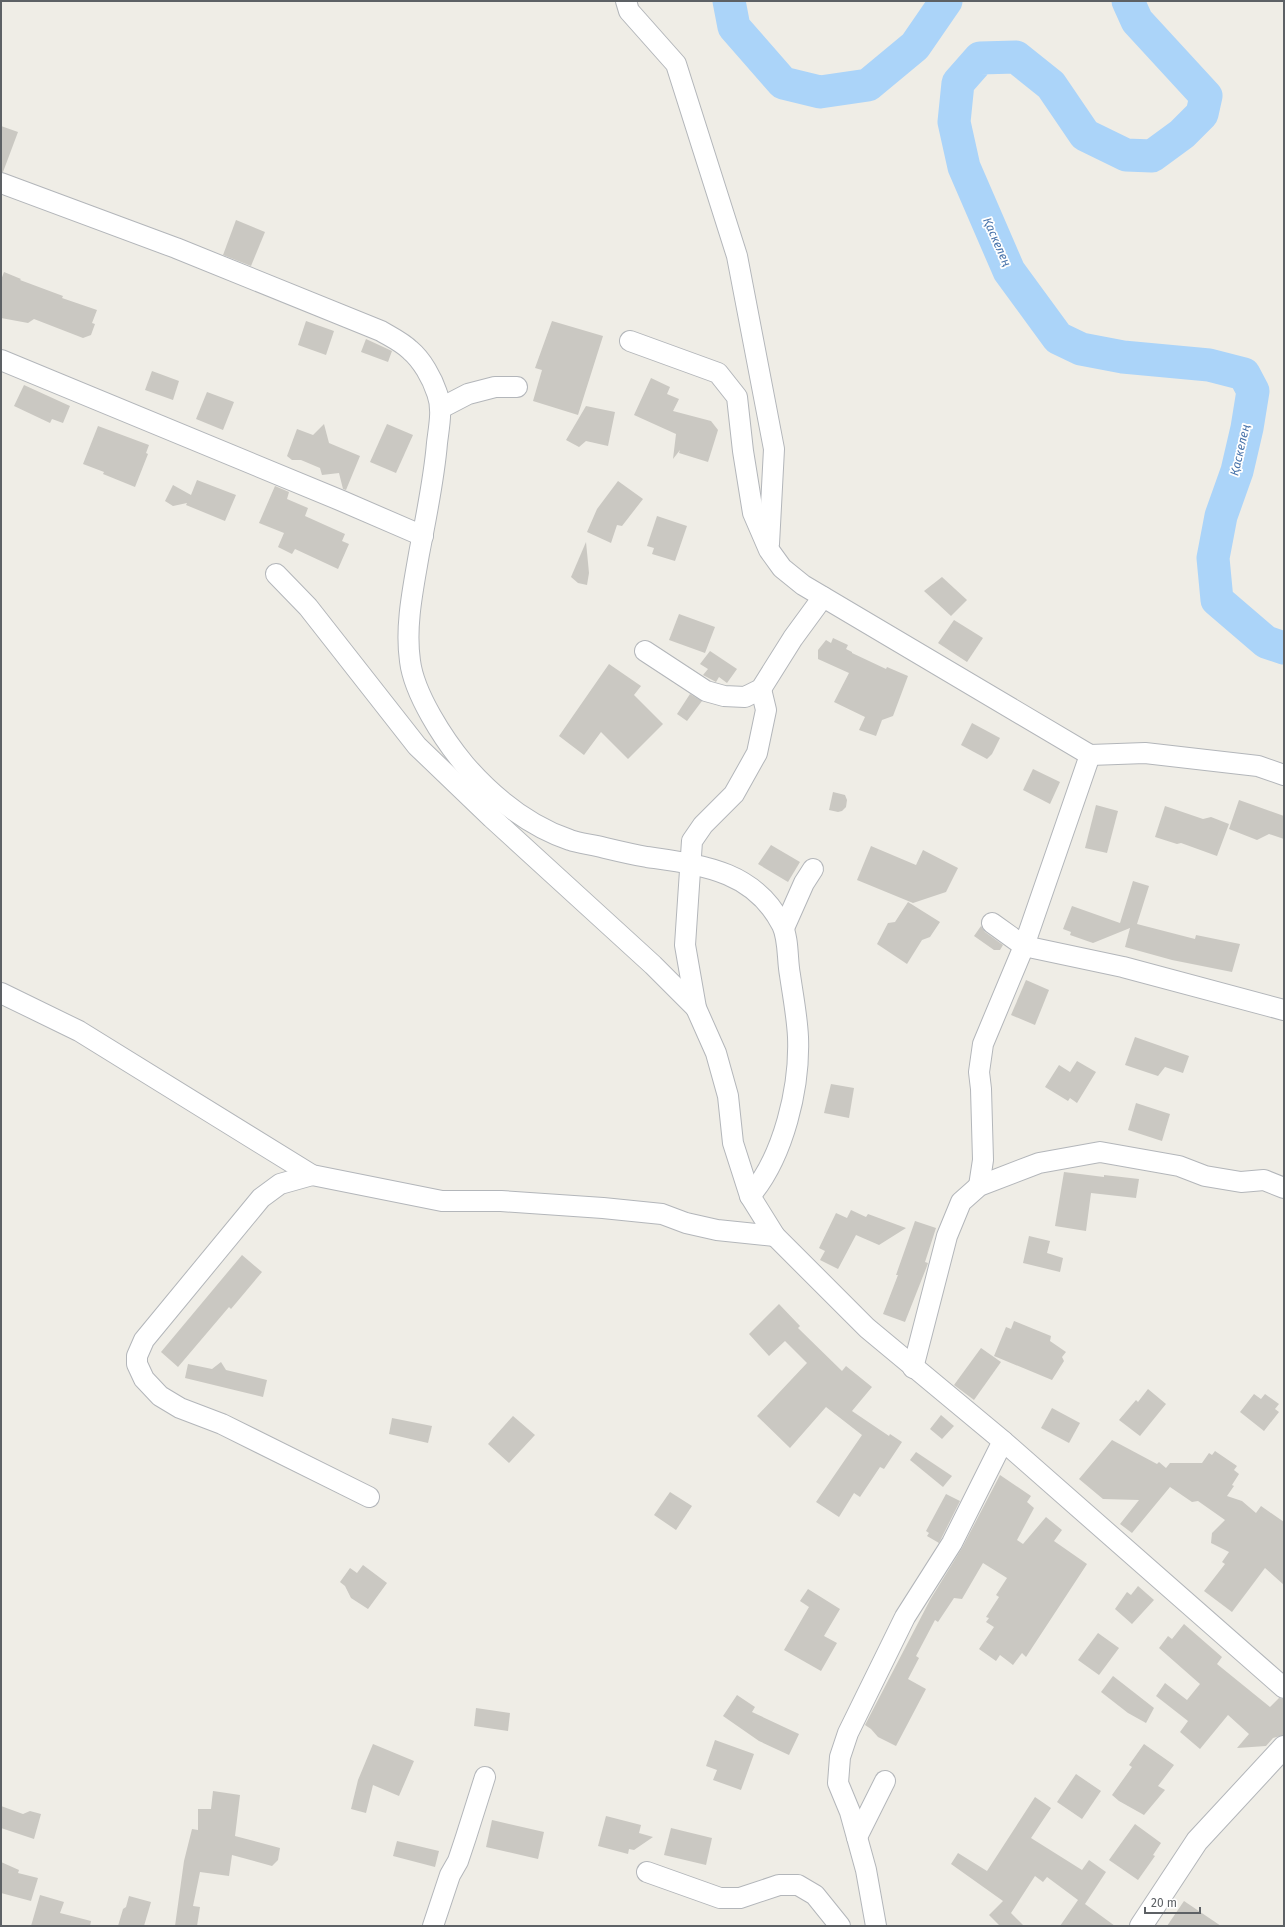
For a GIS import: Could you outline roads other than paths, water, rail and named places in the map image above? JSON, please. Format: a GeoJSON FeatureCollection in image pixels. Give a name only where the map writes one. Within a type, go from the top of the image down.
{"type":"FeatureCollection","features":[{"type":"Feature","properties":{"kind":"street"},"geometry":{"type":"LineString","coordinates":[[626,1],[629,11],[676,64],[737,256],[774,449],[769,550]]}},
{"type":"Feature","properties":{"kind":"street"},"geometry":{"type":"LineString","coordinates":[[1,183],[176,248],[382,331],[410,350],[427,371],[437,393],[441,408],[435,469],[409,616],[410,663],[422,701],[464,764],[494,794],[526,819],[571,841],[690,863],[718,871],[747,884],[760,895],[784,928],[797,1017],[799,1061],[788,1113],[774,1158],[762,1181],[750,1196]]}},
{"type":"Feature","properties":{"kind":"street"},"geometry":{"type":"LineString","coordinates":[[630,342],[718,373],[737,397],[743,451],[753,513],[769,550],[782,568],[803,585],[1090,755],[1145,753],[1258,766],[1284,775]]}},
{"type":"Feature","properties":{"kind":"street"},"geometry":{"type":"LineString","coordinates":[[1,360],[412,530],[422,536]]}},
{"type":"Feature","properties":{"kind":"street"},"geometry":{"type":"LineString","coordinates":[[441,408],[468,394],[495,387],[517,387]]}},
{"type":"Feature","properties":{"kind":"street"},"geometry":{"type":"LineString","coordinates":[[276,574],[308,607],[417,746],[492,818],[653,965],[696,1008]]}},
{"type":"Feature","properties":{"kind":"street"},"geometry":{"type":"LineString","coordinates":[[645,651],[706,691],[724,696],[745,697],[761,689],[793,638],[823,597]]}},
{"type":"Feature","properties":{"kind":"street"},"geometry":{"type":"LineString","coordinates":[[761,689],[766,710],[764,727],[757,753],[734,794],[703,825],[692,841],[685,945],[696,1008],[716,1053],[728,1096],[733,1143],[750,1196],[775,1236],[867,1328],[913,1368],[1003,1441],[1284,1688]]}},
{"type":"Feature","properties":{"kind":"street"},"geometry":{"type":"LineString","coordinates":[[979,1186],[983,1160],[981,1089],[979,1072],[983,1044],[1024,946],[1090,755]]}},
{"type":"Feature","properties":{"kind":"street"},"geometry":{"type":"LineString","coordinates":[[784,928],[798,895],[813,869]]}},
{"type":"Feature","properties":{"kind":"street"},"geometry":{"type":"LineString","coordinates":[[992,924],[1024,946],[1123,967],[1284,1010]]}},
{"type":"Feature","properties":{"kind":"street"},"geometry":{"type":"LineString","coordinates":[[1,993],[79,1031],[312,1175],[442,1201],[502,1201],[604,1208],[662,1214],[686,1223],[717,1230],[775,1236]]}},
{"type":"Feature","properties":{"kind":"street"},"geometry":{"type":"LineString","coordinates":[[913,1368],[947,1236],[961,1202],[979,1186],[1039,1163],[1100,1152],[1179,1166],[1205,1176],[1240,1182],[1264,1180],[1284,1188]]}},
{"type":"Feature","properties":{"kind":"street"},"geometry":{"type":"LineString","coordinates":[[312,1175],[280,1184],[261,1198],[144,1340],[137,1356],[137,1364],[144,1379],[160,1396],[180,1408],[222,1424],[369,1497]]}},
{"type":"Feature","properties":{"kind":"street"},"geometry":{"type":"LineString","coordinates":[[876,1926],[866,1870],[850,1812],[838,1783],[840,1757],[848,1733],[905,1617],[952,1543],[1003,1441]]}},
{"type":"Feature","properties":{"kind":"street"},"geometry":{"type":"LineString","coordinates":[[1147,1924],[1197,1841],[1284,1747]]}},
{"type":"Feature","properties":{"kind":"street"},"geometry":{"type":"LineString","coordinates":[[433,1926],[450,1875],[458,1861],[485,1777]]}},
{"type":"Feature","properties":{"kind":"street"},"geometry":{"type":"LineString","coordinates":[[857,1837],[885,1781]]}},
{"type":"Feature","properties":{"kind":"street"},"geometry":{"type":"LineString","coordinates":[[647,1872],[720,1898],[740,1898],[779,1885],[798,1885],[815,1895],[840,1926]]}},
{"type":"Feature","properties":{"kind":"waterway","name":"Қаскелең"},"geometry":{"type":"LineString","coordinates":[[729,1],[734,27],[783,83],[820,92],[868,85],[915,46],[946,1]]}},
{"type":"Feature","properties":{"kind":"waterway","name":"Қаскелең"},"geometry":{"type":"LineString","coordinates":[[1128,1],[1137,21],[1206,96],[1202,114],[1182,134],[1152,156],[1126,155],[1085,135],[1051,85],[1016,57],[980,58],[958,83],[954,122],[964,167],[1009,271],[1058,338],[1081,349],[1123,357],[1209,365],[1244,374],[1253,391],[1247,428],[1237,471],[1221,516],[1213,558],[1217,600],[1266,642],[1284,648]]}}]}
